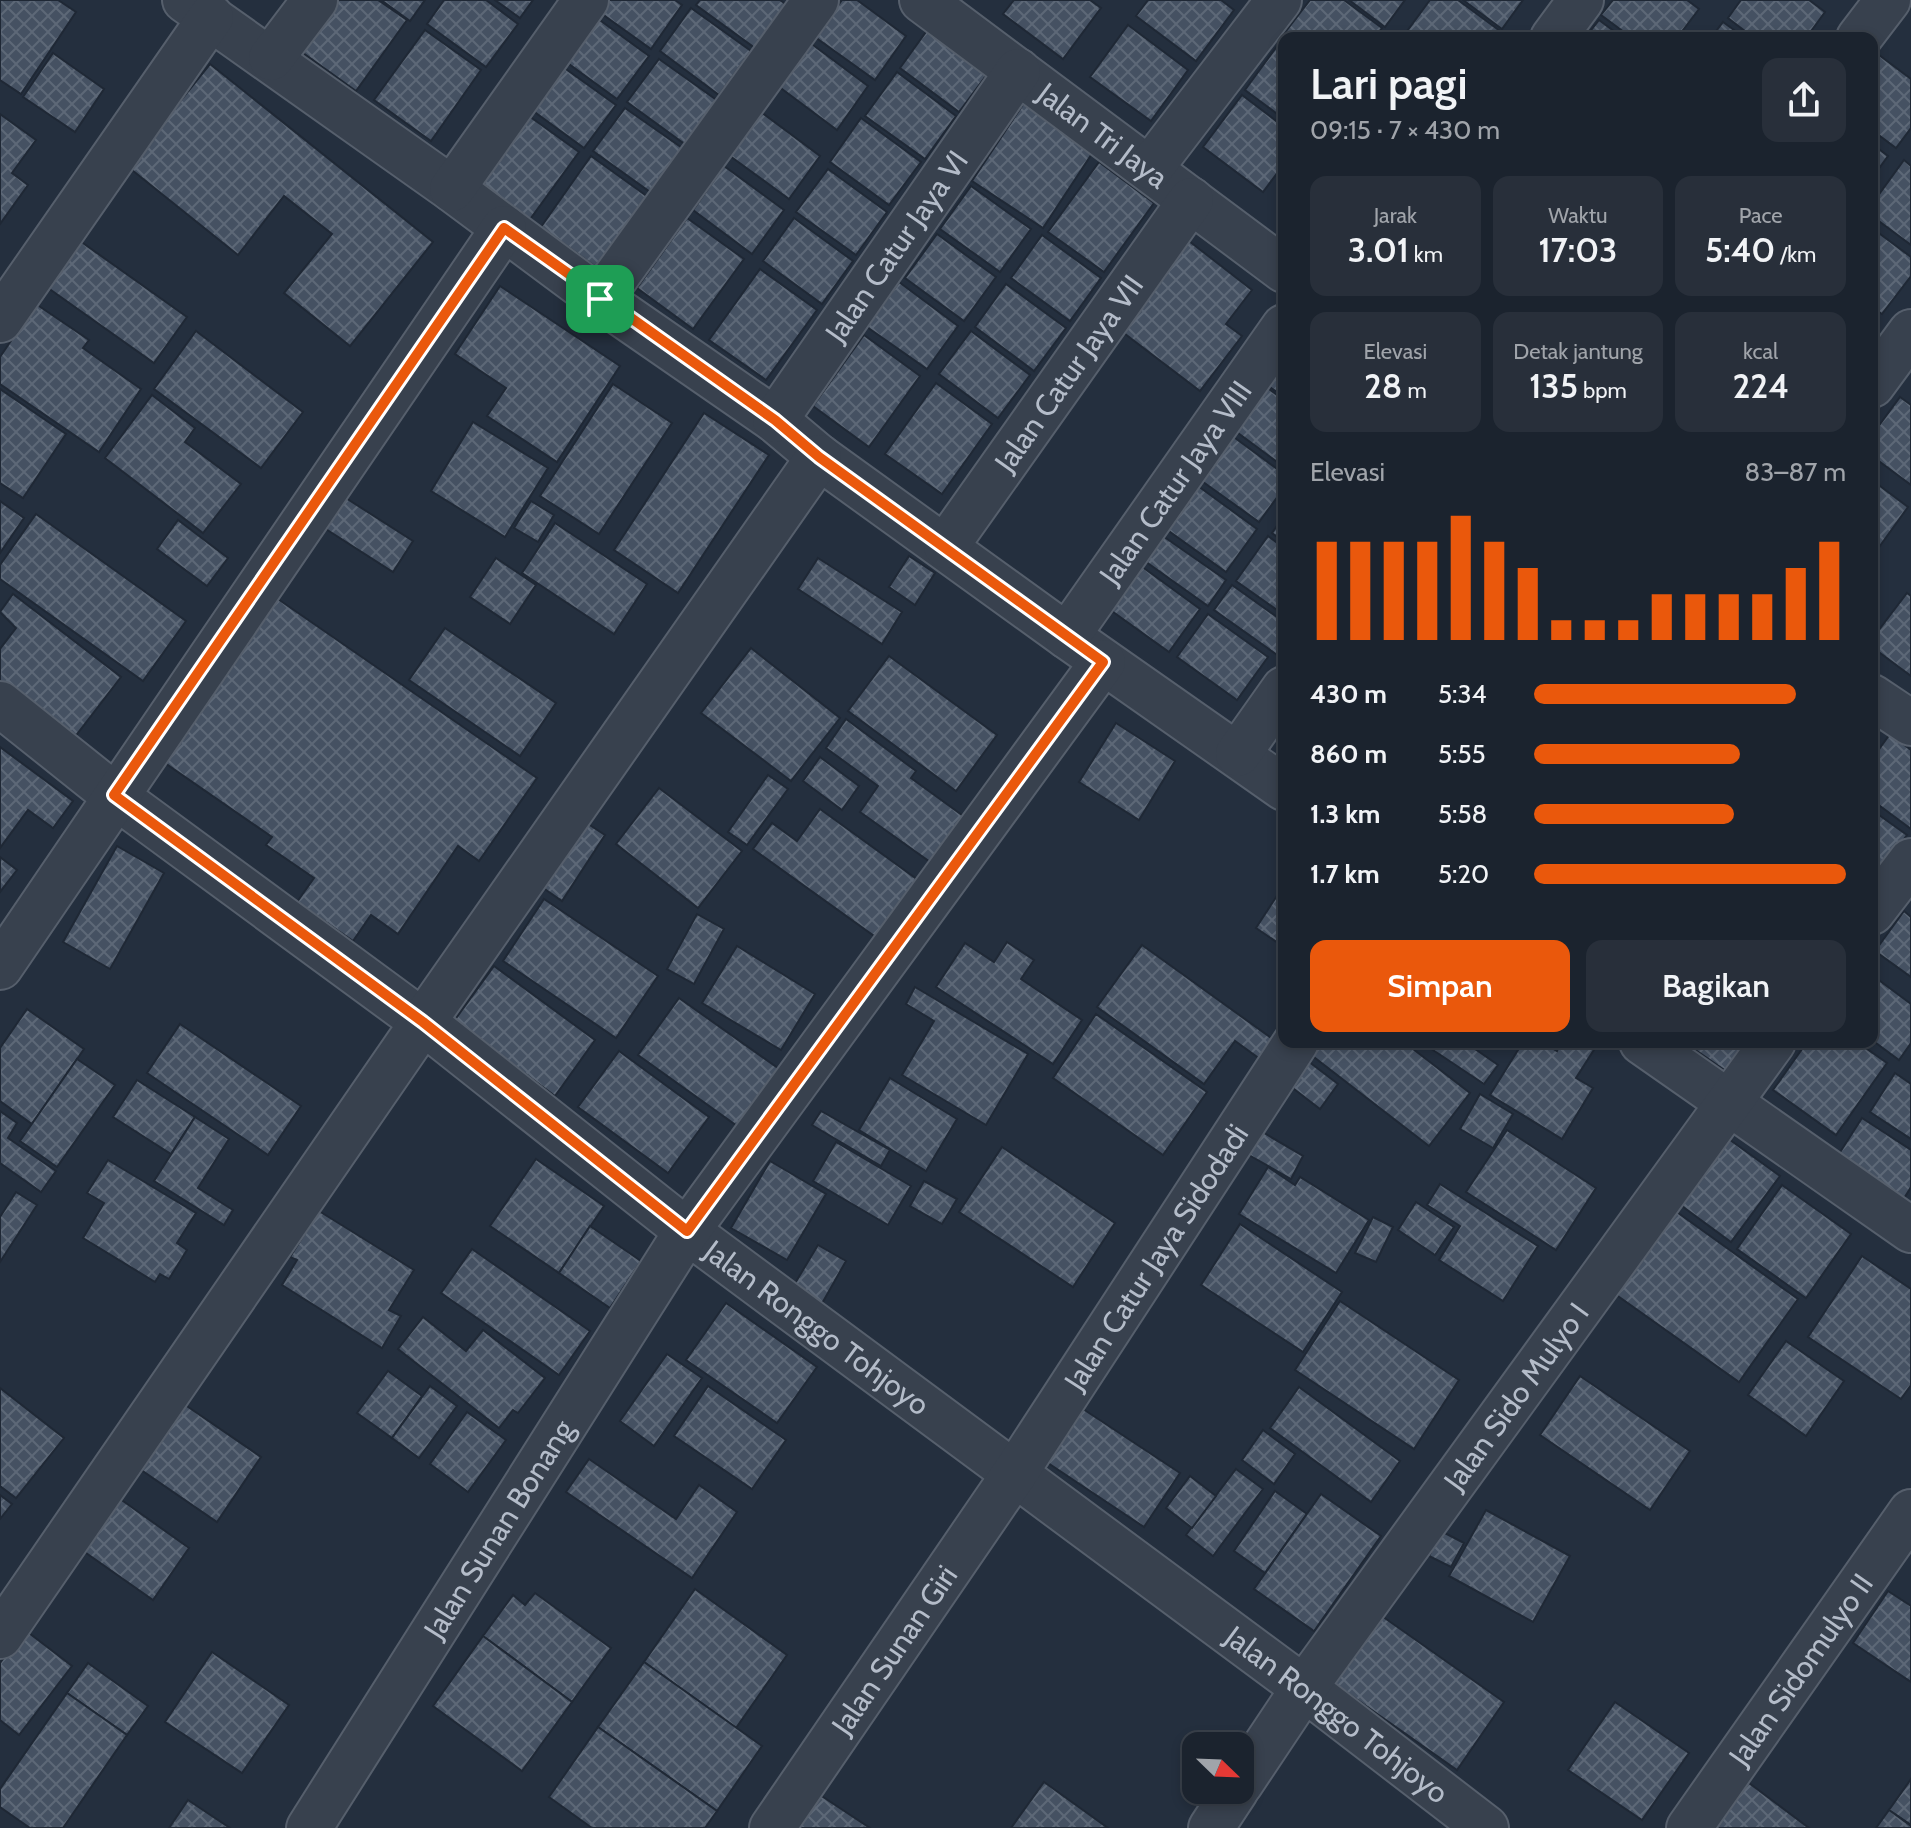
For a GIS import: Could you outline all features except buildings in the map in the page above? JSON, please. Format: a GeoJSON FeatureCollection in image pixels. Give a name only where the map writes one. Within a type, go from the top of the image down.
{"type":"FeatureCollection","features":[{"type":"Feature","properties":{"kind":"street"},"geometry":{"type":"LineString","coordinates":[[271,58],[315,0]]}},
{"type":"Feature","properties":{"kind":"street"},"geometry":{"type":"LineString","coordinates":[[452,189],[586,0]]}},
{"type":"Feature","properties":{"kind":"street"},"geometry":{"type":"LineString","coordinates":[[600,299],[816,0]]}},
{"type":"Feature","properties":{"kind":"street"},"geometry":{"type":"LineString","coordinates":[[1151,167],[1279,0]]}},
{"type":"Feature","properties":{"kind":"street"},"geometry":{"type":"LineString","coordinates":[[1557,32],[1581,0]]}},
{"type":"Feature","properties":{"kind":"street"},"geometry":{"type":"LineString","coordinates":[[1864,32],[1888,0]]}},
{"type":"Feature","properties":{"kind":"street","name":"Jalan Tri Jaya"},"geometry":{"type":"LineString","coordinates":[[945,6],[1018,71],[1151,167],[1278,265]]}},
{"type":"Feature","properties":{"kind":"street"},"geometry":{"type":"LineString","coordinates":[[0,320],[198,9],[271,58],[600,299],[775,420],[819,457],[1103,662],[1278,784]]}},
{"type":"Feature","properties":{"kind":"street","name":"Jalan Catur Jaya VI"},"geometry":{"type":"LineString","coordinates":[[775,420],[1018,71]]}},
{"type":"Feature","properties":{"kind":"street","name":"Jalan Catur Jaya VII"},"geometry":{"type":"LineString","coordinates":[[946,546],[1191,200]]}},
{"type":"Feature","properties":{"kind":"street"},"geometry":{"type":"LineString","coordinates":[[0,967],[114,795],[504,228]]}},
{"type":"Feature","properties":{"kind":"street"},"geometry":{"type":"LineString","coordinates":[[1878,377],[1911,332]]}},
{"type":"Feature","properties":{"kind":"street","name":"Jalan Catur Jaya VIII"},"geometry":{"type":"LineString","coordinates":[[1067,636],[1278,336]]}},
{"type":"Feature","properties":{"kind":"street"},"geometry":{"type":"LineString","coordinates":[[0,1636],[423,1022],[819,457]]}},
{"type":"Feature","properties":{"kind":"street","name":"Jalan Sunan Bonang"},"geometry":{"type":"LineString","coordinates":[[309,1828],[687,1231],[1103,662]]}},
{"type":"Feature","properties":{"kind":"street"},"geometry":{"type":"LineString","coordinates":[[1238,754],[1278,697]]}},
{"type":"Feature","properties":{"kind":"street"},"geometry":{"type":"LineString","coordinates":[[1878,701],[1911,723]]}},
{"type":"Feature","properties":{"kind":"street","name":"Jalan Ronggo Tohjoyo"},"geometry":{"type":"LineString","coordinates":[[0,704],[114,795],[423,1022],[687,1231],[1304,1688],[1486,1828]]}},
{"type":"Feature","properties":{"kind":"street"},"geometry":{"type":"LineString","coordinates":[[1878,904],[1911,861]]}},
{"type":"Feature","properties":{"kind":"street","name":"Jalan Catur Jaya Sidodadi"},"geometry":{"type":"LineString","coordinates":[[1015,1473],[1292,1048]]}},
{"type":"Feature","properties":{"kind":"street"},"geometry":{"type":"LineString","coordinates":[[1651,1048],[1911,1230]]}},
{"type":"Feature","properties":{"kind":"street","name":"Jalan Sido Mulyo I"},"geometry":{"type":"LineString","coordinates":[[1254,1763],[1304,1688],[1768,1048]]}},
{"type":"Feature","properties":{"kind":"street","name":"Jalan Sunan Giri"},"geometry":{"type":"LineString","coordinates":[[772,1828],[1015,1473]]}},
{"type":"Feature","properties":{"kind":"street","name":"Jalan Sidomulyo II"},"geometry":{"type":"LineString","coordinates":[[1689,1828],[1911,1512]]}},
{"type":"Feature","properties":{"kind":"street"},"geometry":{"type":"LineString","coordinates":[[1211,1828],[1227,1804]]}},
{"type":"Feature","properties":{"kind":"route"},"geometry":{"type":"LineString","coordinates":[[504,228],[600,299],[775,420],[819,457],[1103,662],[687,1231],[423,1022],[114,795],[504,228]]}}]}
